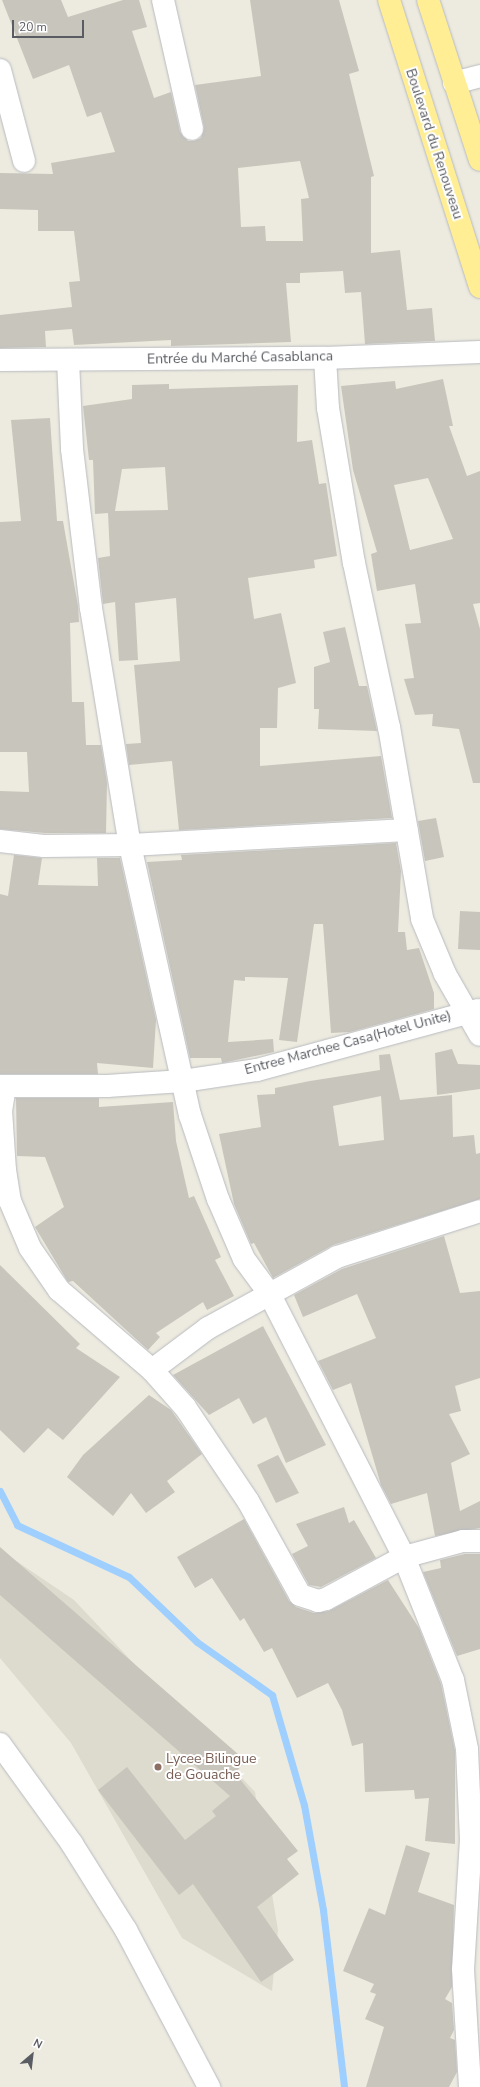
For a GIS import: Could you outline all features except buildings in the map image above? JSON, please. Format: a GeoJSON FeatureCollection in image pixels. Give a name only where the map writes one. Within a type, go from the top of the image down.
{"type":"FeatureCollection","features":[{"type":"Feature","properties":{"kind":"highway","name":"Boulevard du Renouveau"},"geometry":{"type":"LineString","coordinates":[[389,0],[480,287]]}},
{"type":"Feature","properties":{"kind":"highway"},"geometry":{"type":"LineString","coordinates":[[428,0],[480,160]]}},
{"type":"Feature","properties":{"kind":"street"},"geometry":{"type":"LineString","coordinates":[[163,0],[192,129]]}},
{"type":"Feature","properties":{"kind":"street"},"geometry":{"type":"LineString","coordinates":[[0,70],[24,161]]}},
{"type":"Feature","properties":{"kind":"street"},"geometry":{"type":"LineString","coordinates":[[454,83],[480,76]]}},
{"type":"Feature","properties":{"kind":"street","name":"Entrée du Marché Casablanca"},"geometry":{"type":"LineString","coordinates":[[0,360],[325,358],[480,352]]}},
{"type":"Feature","properties":{"kind":"street"},"geometry":{"type":"LineString","coordinates":[[325,358],[328,408],[354,563],[407,830],[422,919],[472,1011],[480,1035]]}},
{"type":"Feature","properties":{"kind":"street"},"geometry":{"type":"LineString","coordinates":[[68,360],[72,450],[91,608],[130,845],[183,1081],[218,1199],[244,1259],[269,1293],[404,1557],[453,1680],[467,1749],[471,1839],[463,1969],[470,2087]]}},
{"type":"Feature","properties":{"kind":"street"},"geometry":{"type":"LineString","coordinates":[[0,841],[44,846],[130,845],[407,830]]}},
{"type":"Feature","properties":{"kind":"street","name":"Entree Marchee Casa(Hotel Unite)"},"geometry":{"type":"LineString","coordinates":[[2,1086],[183,1081],[257,1070],[472,1011]]}},
{"type":"Feature","properties":{"kind":"street"},"geometry":{"type":"LineString","coordinates":[[2,1086],[1,1110],[5,1170],[10,1201],[30,1248],[59,1290],[152,1370],[185,1407],[248,1501],[300,1595],[318,1601],[326,1599],[404,1557],[463,1541],[480,1541]]}},
{"type":"Feature","properties":{"kind":"street"},"geometry":{"type":"LineString","coordinates":[[152,1370],[208,1328],[269,1293],[337,1257],[480,1212]]}},
{"type":"Feature","properties":{"kind":"street"},"geometry":{"type":"LineString","coordinates":[[0,1744],[72,1844],[126,1930],[209,2087]]}},
{"type":"Feature","properties":{"kind":"shaded area","name":"Lycee Bilingue de Gouache"},"geometry":{"type":"Polygon","coordinates":[[[0,1550],[74,1600],[255,1792],[278,1930],[272,1991],[182,1938],[71,1743],[0,1658],[0,1550]]]}},
{"type":"Feature","properties":{"kind":"waterway"},"geometry":{"type":"LineString","coordinates":[[0,1491],[17,1525],[129,1577],[197,1642],[272,1695],[304,1805],[323,1910],[344,2087]]}},
{"type":"Feature","properties":{"kind":"place","name":"Lycee Bilingue de Gouache"},"geometry":{"type":"Point","coordinates":[158,1767]}}]}
